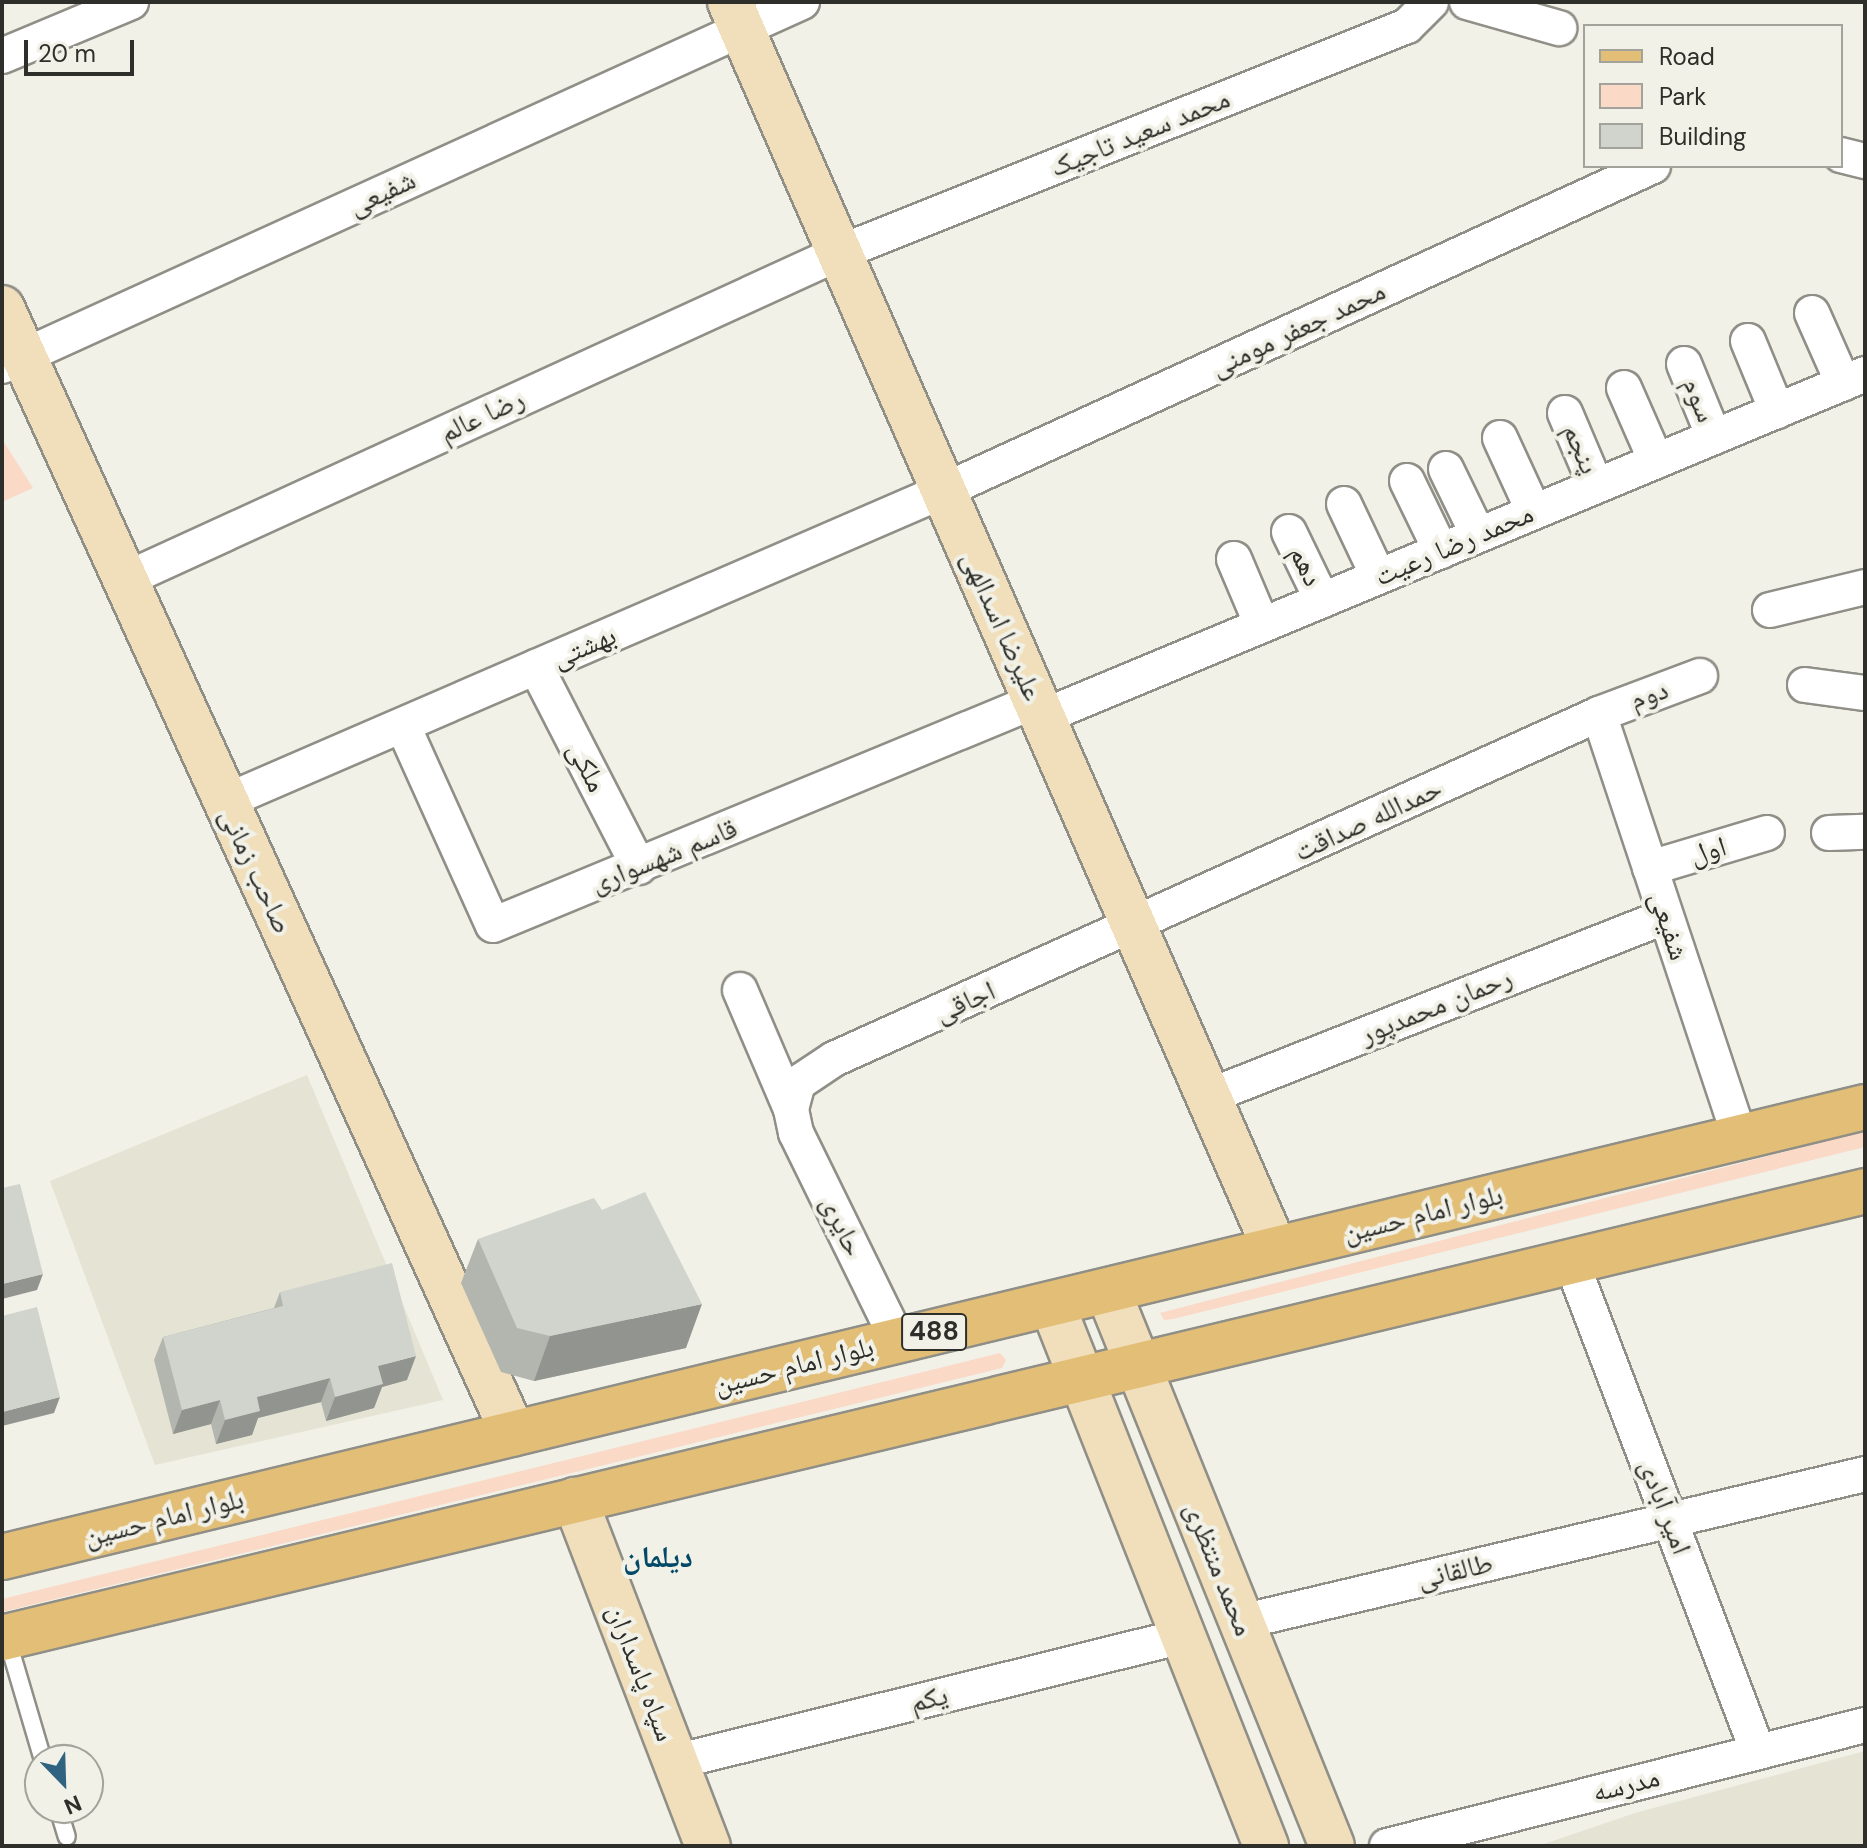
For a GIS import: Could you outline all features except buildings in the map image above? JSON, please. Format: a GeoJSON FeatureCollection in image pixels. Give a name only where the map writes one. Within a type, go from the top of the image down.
{"type":"FeatureCollection","features":[{"type":"Feature","properties":{"kind":"main road","name":"بلوار امام حسین"},"geometry":{"type":"LineString","coordinates":[[2,1557],[1865,1107]]}},
{"type":"Feature","properties":{"kind":"main road"},"geometry":{"type":"LineString","coordinates":[[4,1637],[1865,1191]]}},
{"type":"Feature","properties":{"kind":"street"},"geometry":{"type":"LineString","coordinates":[[2,56],[131,2]]}},
{"type":"Feature","properties":{"kind":"street","name":"شفیعی"},"geometry":{"type":"LineString","coordinates":[[12,361],[735,15],[802,2]]}},
{"type":"Feature","properties":{"kind":"street","name":"محمد سعید تاجیک"},"geometry":{"type":"LineString","coordinates":[[841,252],[1407,26],[1431,2]]}},
{"type":"Feature","properties":{"kind":"street"},"geometry":{"type":"LineString","coordinates":[[1467,2],[1559,28]]}},
{"type":"Feature","properties":{"kind":"street","name":"علیرضا اسدالهی"},"geometry":{"type":"LineString","coordinates":[[735,15],[1137,926],[1207,1097],[1275,1249]]}},
{"type":"Feature","properties":{"kind":"street"},"geometry":{"type":"LineString","coordinates":[[1843,156],[1865,161]]}},
{"type":"Feature","properties":{"kind":"street","name":"محمد جعفر مومنی"},"geometry":{"type":"LineString","coordinates":[[943,491],[1649,168]]}},
{"type":"Feature","properties":{"kind":"street","name":"رضا عالم"},"geometry":{"type":"LineString","coordinates":[[124,580],[841,252]]}},
{"type":"Feature","properties":{"kind":"street","name":"صاحب زمانی"},"geometry":{"type":"LineString","coordinates":[[2,308],[12,361],[124,580],[513,1433]]}},
{"type":"Feature","properties":{"kind":"street"},"geometry":{"type":"LineString","coordinates":[[1812,313],[1854,379]]}},
{"type":"Feature","properties":{"kind":"street"},"geometry":{"type":"LineString","coordinates":[[1748,341],[1777,411]]}},
{"type":"Feature","properties":{"kind":"street","name":"سوم"},"geometry":{"type":"LineString","coordinates":[[1684,364],[1714,437]]}},
{"type":"Feature","properties":{"kind":"street","name":"محمد رضا رعیت"},"geometry":{"type":"LineString","coordinates":[[1039,709],[1262,625],[1854,379]]}},
{"type":"Feature","properties":{"kind":"street"},"geometry":{"type":"LineString","coordinates":[[1624,388],[1656,461]]}},
{"type":"Feature","properties":{"kind":"street","name":"پنجم"},"geometry":{"type":"LineString","coordinates":[[1565,413],[1596,486]]}},
{"type":"Feature","properties":{"kind":"street"},"geometry":{"type":"LineString","coordinates":[[1500,438],[1534,512]]}},
{"type":"Feature","properties":{"kind":"street"},"geometry":{"type":"LineString","coordinates":[[1446,469],[1478,535]]}},
{"type":"Feature","properties":{"kind":"street"},"geometry":{"type":"LineString","coordinates":[[1407,481],[1441,551]]}},
{"type":"Feature","properties":{"kind":"street","name":"بهشتی"},"geometry":{"type":"LineString","coordinates":[[224,802],[943,491]]}},
{"type":"Feature","properties":{"kind":"street"},"geometry":{"type":"LineString","coordinates":[[1344,504],[1378,576]]}},
{"type":"Feature","properties":{"kind":"street","name":"دهم"},"geometry":{"type":"LineString","coordinates":[[1289,532],[1322,600]]}},
{"type":"Feature","properties":{"kind":"street"},"geometry":{"type":"LineString","coordinates":[[1234,559],[1262,625]]}},
{"type":"Feature","properties":{"kind":"street"},"geometry":{"type":"LineString","coordinates":[[1770,610],[1865,587]]}},
{"type":"Feature","properties":{"kind":"street","name":"ملکی"},"geometry":{"type":"LineString","coordinates":[[536,667],[639,867]]}},
{"type":"Feature","properties":{"kind":"street","name":"دوم"},"geometry":{"type":"LineString","coordinates":[[1599,714],[1700,676]]}},
{"type":"Feature","properties":{"kind":"street"},"geometry":{"type":"LineString","coordinates":[[1805,685],[1865,693]]}},
{"type":"Feature","properties":{"kind":"street","name":"قاسم شهسواری"},"geometry":{"type":"LineString","coordinates":[[403,726],[493,925],[1039,709]]}},
{"type":"Feature","properties":{"kind":"street","name":"شفیعی"},"geometry":{"type":"LineString","coordinates":[[1599,714],[1740,1137]]}},
{"type":"Feature","properties":{"kind":"street","name":"حمدالله صداقت"},"geometry":{"type":"LineString","coordinates":[[1137,926],[1599,714]]}},
{"type":"Feature","properties":{"kind":"street"},"geometry":{"type":"LineString","coordinates":[[1829,833],[1865,832]]}},
{"type":"Feature","properties":{"kind":"street","name":"اول"},"geometry":{"type":"LineString","coordinates":[[1650,868],[1767,833]]}},
{"type":"Feature","properties":{"kind":"street","name":"رحمان محمدپور"},"geometry":{"type":"LineString","coordinates":[[1207,1097],[1666,916]]}},
{"type":"Feature","properties":{"kind":"street","name":"اجاقی"},"geometry":{"type":"LineString","coordinates":[[794,1096],[834,1059],[1137,926]]}},
{"type":"Feature","properties":{"kind":"street","name":"حایری"},"geometry":{"type":"LineString","coordinates":[[740,990],[794,1096],[796,1133],[898,1341]]}},
{"type":"Feature","properties":{"kind":"street","name":"امیر آبادی"},"geometry":{"type":"LineString","coordinates":[[1571,1261],[1758,1752]]}},
{"type":"Feature","properties":{"kind":"street","name":"محمد منتظری"},"geometry":{"type":"LineString","coordinates":[[1108,1291],[1135,1366],[1332,1846]]}},
{"type":"Feature","properties":{"kind":"street","name":"محمد منتظری"},"geometry":{"type":"LineString","coordinates":[[1052,1304],[1266,1846]]}},
{"type":"Feature","properties":{"kind":"street","name":"طالقانی"},"geometry":{"type":"LineString","coordinates":[[1241,1622],[1865,1474]]}},
{"type":"Feature","properties":{"kind":"street","name":"سپاه پاسداران"},"geometry":{"type":"LineString","coordinates":[[575,1500],[708,1846]]}},
{"type":"Feature","properties":{"kind":"street"},"geometry":{"type":"LineString","coordinates":[[1137,1519],[1192,1503]]}},
{"type":"Feature","properties":{"kind":"street","name":"یکم"},"geometry":{"type":"LineString","coordinates":[[675,1762],[1183,1636]]}},
{"type":"Feature","properties":{"kind":"street","name":"مدرسه"},"geometry":{"type":"LineString","coordinates":[[1387,1846],[1865,1725]]}},
{"type":"Feature","properties":{"kind":"lane"},"geometry":{"type":"LineString","coordinates":[[4,1637],[38,1744]]}},
{"type":"Feature","properties":{"kind":"lane"},"geometry":{"type":"LineString","coordinates":[[63,1824],[67,1837]]}},
{"type":"Feature","properties":{"kind":"shaded area"},"geometry":{"type":"Polygon","coordinates":[[[307,1075],[443,1400],[155,1465],[50,1181],[307,1075]]]}},
{"type":"Feature","properties":{"kind":"shaded area"},"geometry":{"type":"Polygon","coordinates":[[[1865,1751],[1865,1846],[1538,1846],[1635,1813],[1865,1751]]]}},
{"type":"Feature","properties":{"kind":"green space"},"geometry":{"type":"Polygon","coordinates":[[[2,439],[33,488],[2,502],[2,439]]]}},
{"type":"Feature","properties":{"kind":"green space"},"geometry":{"type":"Polygon","coordinates":[[[1865,1131],[1865,1147],[1173,1319],[1164,1320],[1160,1313],[1865,1131]]]}},
{"type":"Feature","properties":{"kind":"green space"},"geometry":{"type":"Polygon","coordinates":[[[1000,1353],[1006,1360],[1002,1368],[2,1612],[2,1599],[1000,1353]]]}},
{"type":"Feature","properties":{"kind":"district","name":"دیلمان"},"geometry":{"type":"Point","coordinates":[658,1557]}}]}
